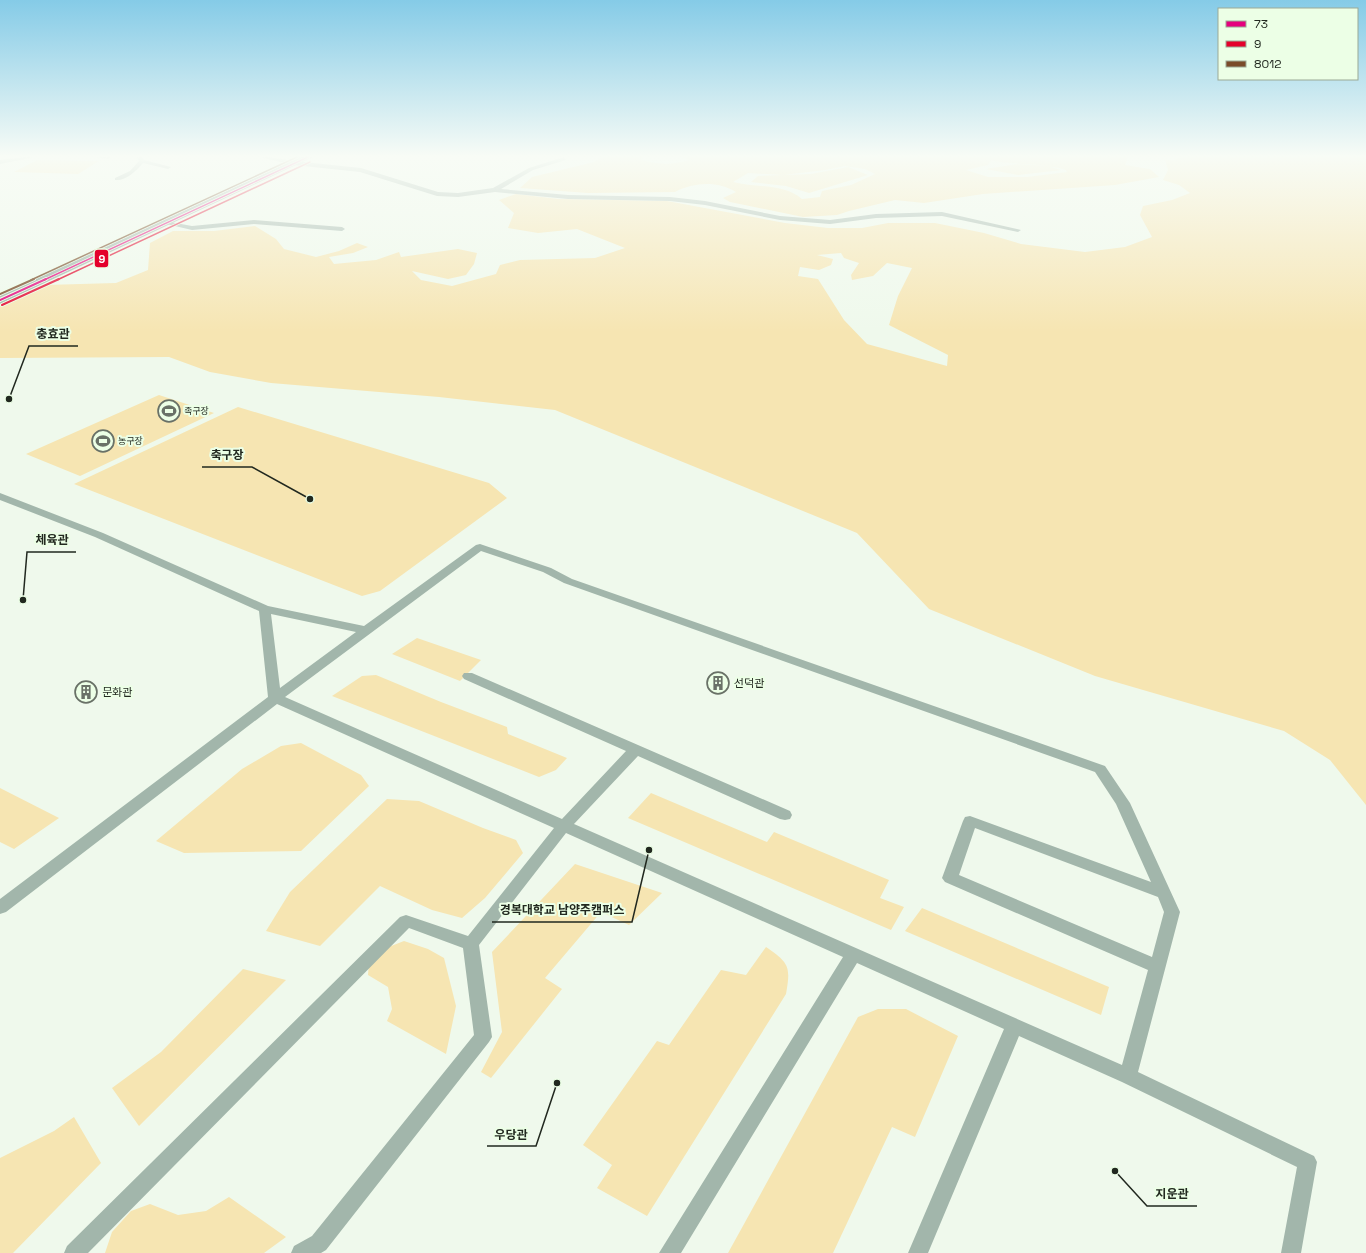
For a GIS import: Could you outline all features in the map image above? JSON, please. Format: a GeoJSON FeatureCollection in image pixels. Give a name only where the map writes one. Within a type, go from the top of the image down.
{"type":"FeatureCollection","features":[{"type":"Feature","properties":{"kind":"street"},"geometry":{"type":"LineString","coordinates":[[0,300],[181,215]]}},
{"type":"Feature","properties":{"kind":"lane"},"geometry":{"type":"LineString","coordinates":[[767,215],[780,218],[830,222],[876,216],[893,215]]}},
{"type":"Feature","properties":{"kind":"lane"},"geometry":{"type":"LineString","coordinates":[[949,215],[1018,230]]}},
{"type":"Feature","properties":{"kind":"lane"},"geometry":{"type":"LineString","coordinates":[[165,223],[192,228],[254,222],[342,229]]}},
{"type":"Feature","properties":{"kind":"lane"},"geometry":{"type":"LineString","coordinates":[[0,496],[99,535],[265,609],[365,630]]}},
{"type":"Feature","properties":{"kind":"lane"},"geometry":{"type":"LineString","coordinates":[[0,908],[365,630],[480,547],[547,570],[568,581],[1100,769],[1123,804],[1172,912],[1128,1076]]}},
{"type":"Feature","properties":{"kind":"lane"},"geometry":{"type":"LineString","coordinates":[[265,609],[275,698]]}},
{"type":"Feature","properties":{"kind":"lane"},"geometry":{"type":"LineString","coordinates":[[468,676],[785,815]]}},
{"type":"Feature","properties":{"kind":"lane"},"geometry":{"type":"LineString","coordinates":[[275,698],[1128,1076],[1307,1162],[1291,1253]]}},
{"type":"Feature","properties":{"kind":"lane"},"geometry":{"type":"LineString","coordinates":[[301,1253],[319,1244],[483,1037],[471,944],[564,826],[636,749]]}},
{"type":"Feature","properties":{"kind":"lane"},"geometry":{"type":"LineString","coordinates":[[1158,967],[950,878],[970,821],[1163,893]]}},
{"type":"Feature","properties":{"kind":"lane"},"geometry":{"type":"LineString","coordinates":[[74,1253],[406,921],[471,944]]}},
{"type":"Feature","properties":{"kind":"lane"},"geometry":{"type":"LineString","coordinates":[[669,1253],[854,954]]}},
{"type":"Feature","properties":{"kind":"lane"},"geometry":{"type":"LineString","coordinates":[[918,1253],[1014,1026]]}},
{"type":"Feature","properties":{"kind":"shaded area"},"geometry":{"type":"Polygon","coordinates":[[[513,215],[745,215],[785,223],[828,228],[862,228],[888,223],[935,223],[984,233],[1021,244],[1085,252],[1125,247],[1152,237],[1140,215],[1366,215],[1366,805],[1330,760],[1284,731],[1095,676],[929,609],[857,533],[555,410],[439,397],[271,383],[210,372],[169,357],[0,358],[0,306],[45,285],[116,283],[148,270],[150,243],[173,231],[214,231],[255,226],[276,239],[284,249],[316,257],[339,251],[357,243],[368,247],[353,253],[329,257],[334,264],[376,260],[399,252],[401,257],[458,249],[477,253],[474,264],[466,275],[448,279],[412,271],[421,280],[452,286],[496,274],[500,265],[520,260],[595,258],[625,248],[577,229],[538,233],[508,228],[513,215]],[[841,253],[817,255],[833,259],[831,265],[819,270],[800,267],[798,276],[818,279],[844,320],[867,344],[947,366],[948,355],[889,325],[898,296],[912,268],[887,263],[873,276],[852,280],[851,275],[859,263],[844,258],[841,253]]]}},
{"type":"Feature","properties":{"kind":"shaded area"},"geometry":{"type":"Polygon","coordinates":[[[796,215],[829,215],[803,217],[796,215]]]}},
{"type":"Feature","properties":{"kind":"shaded area","name":"농구장"},"geometry":{"type":"Polygon","coordinates":[[[159,395],[214,413],[80,476],[26,454],[159,395]]]}},
{"type":"Feature","properties":{"kind":"shaded area"},"geometry":{"type":"Polygon","coordinates":[[[238,407],[489,483],[507,498],[380,591],[362,596],[74,484],[238,407]]]}},
{"type":"Feature","properties":{"kind":"shaded area"},"geometry":{"type":"Polygon","coordinates":[[[417,638],[481,660],[460,681],[392,654],[417,638]]]}},
{"type":"Feature","properties":{"kind":"shaded area"},"geometry":{"type":"Polygon","coordinates":[[[376,675],[507,727],[508,734],[567,758],[556,770],[539,777],[332,696],[362,676],[376,675]]]}},
{"type":"Feature","properties":{"kind":"shaded area"},"geometry":{"type":"Polygon","coordinates":[[[301,743],[361,775],[369,786],[301,851],[184,853],[156,841],[242,769],[281,746],[301,743]]]}},
{"type":"Feature","properties":{"kind":"shaded area"},"geometry":{"type":"Polygon","coordinates":[[[0,788],[59,818],[14,849],[0,842],[0,788]]]}},
{"type":"Feature","properties":{"kind":"shaded area"},"geometry":{"type":"Polygon","coordinates":[[[651,793],[767,842],[774,832],[889,880],[880,898],[904,907],[891,930],[628,818],[651,793]]]}},
{"type":"Feature","properties":{"kind":"shaded area"},"geometry":{"type":"Polygon","coordinates":[[[387,799],[419,801],[516,840],[523,853],[485,898],[462,918],[432,910],[380,886],[320,946],[266,931],[290,892],[387,799]]]}},
{"type":"Feature","properties":{"kind":"shaded area"},"geometry":{"type":"Polygon","coordinates":[[[575,864],[662,893],[629,925],[601,912],[545,978],[562,989],[491,1078],[481,1072],[502,1032],[492,952],[575,864]]]}},
{"type":"Feature","properties":{"kind":"shaded area"},"geometry":{"type":"Polygon","coordinates":[[[922,908],[1109,987],[1101,1015],[905,931],[922,908]]]}},
{"type":"Feature","properties":{"kind":"shaded area"},"geometry":{"type":"Polygon","coordinates":[[[404,941],[428,949],[444,958],[456,1006],[446,1054],[387,1021],[392,1009],[388,987],[368,975],[369,962],[381,950],[404,941]]]}},
{"type":"Feature","properties":{"kind":"shaded area"},"geometry":{"type":"Polygon","coordinates":[[[766,947],[780,957],[786,966],[788,977],[786,994],[647,1216],[597,1188],[612,1165],[583,1145],[657,1041],[669,1045],[721,970],[746,975],[766,947]]]}},
{"type":"Feature","properties":{"kind":"shaded area"},"geometry":{"type":"Polygon","coordinates":[[[243,969],[286,980],[139,1126],[112,1088],[161,1052],[243,969]]]}},
{"type":"Feature","properties":{"kind":"shaded area"},"geometry":{"type":"Polygon","coordinates":[[[878,1009],[906,1009],[958,1036],[915,1137],[892,1127],[833,1253],[728,1253],[858,1017],[878,1009]]]}},
{"type":"Feature","properties":{"kind":"shaded area"},"geometry":{"type":"Polygon","coordinates":[[[74,1117],[101,1163],[13,1253],[0,1253],[0,1158],[54,1131],[74,1117]]]}},
{"type":"Feature","properties":{"kind":"shaded area"},"geometry":{"type":"Polygon","coordinates":[[[229,1197],[286,1237],[264,1253],[105,1253],[112,1232],[131,1211],[150,1204],[178,1215],[206,1211],[229,1197]]]}},
{"type":"Feature","properties":{"kind":"transit line","name":"8012"},"geometry":{"type":"LineString","coordinates":[[0,294],[170,215]]}},
{"type":"Feature","properties":{"kind":"transit line","name":"73"},"geometry":{"type":"LineString","coordinates":[[0,300],[182,215]]}},
{"type":"Feature","properties":{"kind":"transit line","name":"9"},"geometry":{"type":"LineString","coordinates":[[2,305],[195,215]]}},
{"type":"Feature","properties":{"kind":"place","name":"충효관"},"geometry":{"type":"Point","coordinates":[9,399]}},
{"type":"Feature","properties":{"kind":"place","name":"족구장"},"geometry":{"type":"Point","coordinates":[169,411]}},
{"type":"Feature","properties":{"kind":"place","name":"농구장"},"geometry":{"type":"Point","coordinates":[103,441]}},
{"type":"Feature","properties":{"kind":"place","name":"축구장"},"geometry":{"type":"Point","coordinates":[310,499]}},
{"type":"Feature","properties":{"kind":"place","name":"체육관"},"geometry":{"type":"Point","coordinates":[23,600]}},
{"type":"Feature","properties":{"kind":"place","name":"선덕관"},"geometry":{"type":"Point","coordinates":[718,683]}},
{"type":"Feature","properties":{"kind":"place","name":"문화관"},"geometry":{"type":"Point","coordinates":[86,692]}},
{"type":"Feature","properties":{"kind":"place","name":"경복대학교 남양주캠퍼스"},"geometry":{"type":"Point","coordinates":[649,850]}},
{"type":"Feature","properties":{"kind":"place","name":"우당관"},"geometry":{"type":"Point","coordinates":[557,1083]}},
{"type":"Feature","properties":{"kind":"place","name":"지운관"},"geometry":{"type":"Point","coordinates":[1115,1171]}}]}
